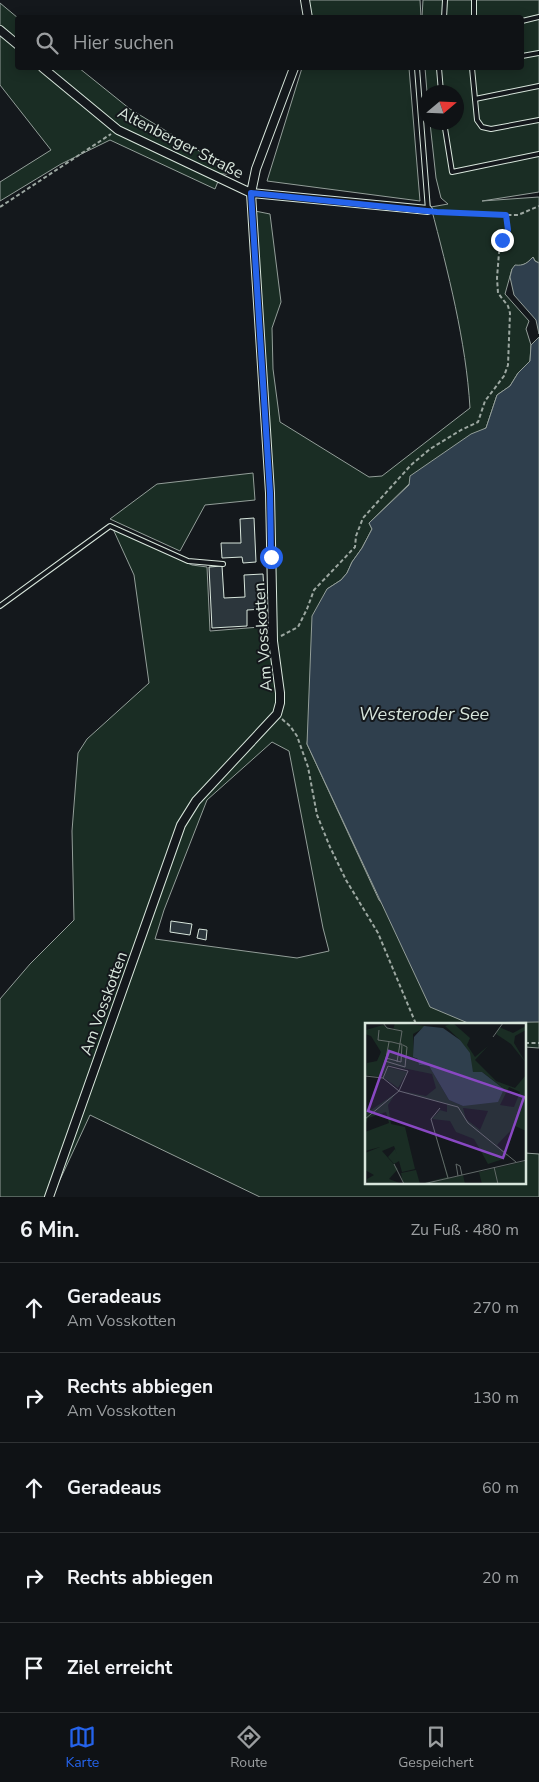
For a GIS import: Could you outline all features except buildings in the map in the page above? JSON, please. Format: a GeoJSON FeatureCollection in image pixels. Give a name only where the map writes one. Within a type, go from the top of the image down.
{"type":"FeatureCollection","features":[{"type":"Feature","properties":{"kind":"street"},"geometry":{"type":"LineString","coordinates":[[305,0],[308,15]]}},
{"type":"Feature","properties":{"kind":"street"},"geometry":{"type":"LineString","coordinates":[[0,30],[15,42]]}},
{"type":"Feature","properties":{"kind":"street","name":"Altenberger Straße"},"geometry":{"type":"LineString","coordinates":[[45,70],[118,130],[251,193],[256,169],[293,70]]}},
{"type":"Feature","properties":{"kind":"street"},"geometry":{"type":"LineString","coordinates":[[251,193],[428,210]]}},
{"type":"Feature","properties":{"kind":"street","name":"Am Vosskotten"},"geometry":{"type":"LineString","coordinates":[[49,1197],[181,825],[196,801],[277,714],[280,703],[273,641],[270,493],[251,193]]}},
{"type":"Feature","properties":{"kind":"lane"},"geometry":{"type":"LineString","coordinates":[[444,15],[445,0]]}},
{"type":"Feature","properties":{"kind":"lane"},"geometry":{"type":"LineString","coordinates":[[474,0],[474,15]]}},
{"type":"Feature","properties":{"kind":"lane"},"geometry":{"type":"LineString","coordinates":[[524,21],[539,18]]}},
{"type":"Feature","properties":{"kind":"lane"},"geometry":{"type":"LineString","coordinates":[[524,56],[539,52]]}},
{"type":"Feature","properties":{"kind":"lane"},"geometry":{"type":"LineString","coordinates":[[417,70],[428,210]]}},
{"type":"Feature","properties":{"kind":"lane"},"geometry":{"type":"LineString","coordinates":[[439,70],[440,85]]}},
{"type":"Feature","properties":{"kind":"lane"},"geometry":{"type":"LineString","coordinates":[[472,70],[477,120],[482,127],[491,130],[539,120]]}},
{"type":"Feature","properties":{"kind":"lane"},"geometry":{"type":"LineString","coordinates":[[475,99],[539,86]]}},
{"type":"Feature","properties":{"kind":"lane"},"geometry":{"type":"LineString","coordinates":[[445,130],[452,172],[539,154]]}},
{"type":"Feature","properties":{"kind":"lane"},"geometry":{"type":"LineString","coordinates":[[0,606],[110,526],[188,561],[223,564]]}},
{"type":"Feature","properties":{"kind":"path"},"geometry":{"type":"LineString","coordinates":[[0,207],[118,130]]}},
{"type":"Feature","properties":{"kind":"path"},"geometry":{"type":"LineString","coordinates":[[428,210],[518,215],[539,206]]}},
{"type":"Feature","properties":{"kind":"path"},"geometry":{"type":"LineString","coordinates":[[273,641],[298,627],[314,590],[355,547],[356,536],[362,518],[411,465],[430,449],[478,422],[485,401],[504,376],[508,365],[510,313],[508,306],[498,292],[497,278],[498,253],[502,240],[508,230],[506,215]]}},
{"type":"Feature","properties":{"kind":"path"},"geometry":{"type":"LineString","coordinates":[[277,714],[290,726],[297,736],[308,767],[317,814],[330,847],[346,880],[378,933],[416,1023]]}},
{"type":"Feature","properties":{"kind":"path"},"geometry":{"type":"LineString","coordinates":[[526,1042],[539,1043]]}},
{"type":"Feature","properties":{"kind":"green space"},"geometry":{"type":"Polygon","coordinates":[[[307,0],[420,0],[421,15],[311,15],[307,0]]]}},
{"type":"Feature","properties":{"kind":"green space"},"geometry":{"type":"Polygon","coordinates":[[[423,0],[539,0],[539,192],[482,201],[539,197],[539,263],[533,257],[527,263],[512,269],[505,294],[529,321],[526,329],[531,345],[530,361],[518,373],[510,386],[497,395],[486,428],[409,484],[369,523],[372,529],[347,573],[341,580],[327,589],[307,744],[379,900],[402,926],[539,999],[539,1048],[526,1047],[526,1023],[365,1023],[365,1184],[526,1184],[526,1153],[539,1154],[539,1197],[260,1197],[90,1115],[52,1197],[0,1197],[0,999],[30,964],[74,920],[72,831],[78,753],[87,739],[149,683],[134,575],[113,529],[192,565],[207,567],[210,631],[260,627],[264,610],[276,610],[250,210],[270,214],[281,302],[272,328],[273,369],[280,422],[369,477],[382,476],[470,408],[465,357],[450,281],[431,207],[448,204],[441,198],[436,178],[431,130],[464,130],[464,85],[426,85],[425,70],[524,70],[524,15],[422,15],[423,0]],[[272,742],[207,800],[164,910],[155,939],[297,958],[329,951],[289,751],[272,742]]]}},
{"type":"Feature","properties":{"kind":"green space"},"geometry":{"type":"Polygon","coordinates":[[[0,3],[15,16],[15,70],[81,70],[130,109],[237,174],[221,174],[215,189],[110,140],[61,164],[0,201],[0,182],[51,150],[0,85],[0,3]]]}},
{"type":"Feature","properties":{"kind":"green space"},"geometry":{"type":"Polygon","coordinates":[[[301,70],[409,70],[420,201],[267,181],[301,70]]]}},
{"type":"Feature","properties":{"kind":"green space"},"geometry":{"type":"Polygon","coordinates":[[[253,473],[255,500],[205,505],[180,551],[110,519],[157,484],[253,473]]]}},
{"type":"Feature","properties":{"kind":"water"},"geometry":{"type":"Polygon","coordinates":[[[533,257],[539,263],[539,334],[536,320],[514,295],[510,277],[515,265],[525,264],[533,257]]]}},
{"type":"Feature","properties":{"kind":"water","name":"Westeroder See"},"geometry":{"type":"Polygon","coordinates":[[[539,337],[539,1022],[468,1023],[430,1007],[307,744],[312,616],[327,589],[341,580],[347,573],[372,529],[369,523],[409,485],[410,476],[471,434],[486,428],[497,395],[510,386],[518,373],[530,361],[531,345],[539,337]]]}},
{"type":"Feature","properties":{"kind":"route"},"geometry":{"type":"LineString","coordinates":[[271,557],[270,493],[251,193],[437,212],[506,215],[508,230],[502,240]]}}]}
